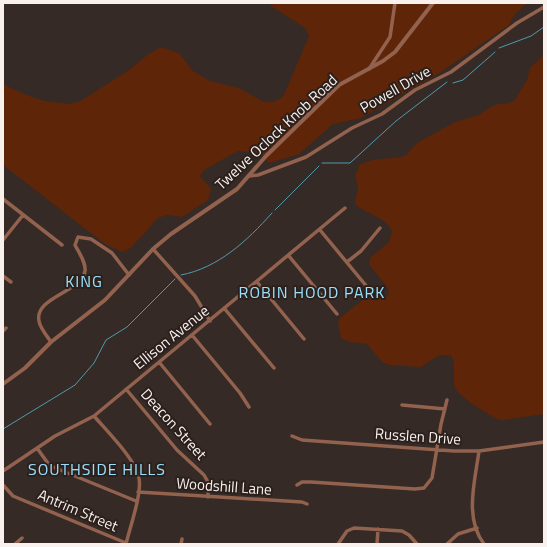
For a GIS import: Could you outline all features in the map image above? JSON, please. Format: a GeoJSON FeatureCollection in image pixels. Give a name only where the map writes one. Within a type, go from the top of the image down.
{"type":"FeatureCollection","features":[{"type":"Feature","properties":{"kind":"street"},"geometry":{"type":"LineString","coordinates":[[369,69],[390,37],[395,3]]}},
{"type":"Feature","properties":{"kind":"street","name":"Twelve Oclock Knob Road"},"geometry":{"type":"LineString","coordinates":[[3,384],[25,368],[51,342],[99,305],[153,249],[171,234],[237,189],[266,156],[339,85],[386,59],[400,48],[433,3]]}},
{"type":"Feature","properties":{"kind":"street","name":"Powell Drive"},"geometry":{"type":"LineString","coordinates":[[249,176],[258,175],[306,156],[352,128],[382,114],[415,90],[450,72],[517,24],[544,7]]}},
{"type":"Feature","properties":{"kind":"street"},"geometry":{"type":"LineString","coordinates":[[3,199],[62,245]]}},
{"type":"Feature","properties":{"kind":"street","name":"Ellison Avenue"},"geometry":{"type":"LineString","coordinates":[[3,471],[55,436],[94,416],[345,208]]}},
{"type":"Feature","properties":{"kind":"street"},"geometry":{"type":"LineString","coordinates":[[3,240],[23,215]]}},
{"type":"Feature","properties":{"kind":"street"},"geometry":{"type":"LineString","coordinates":[[347,262],[361,251],[380,228]]}},
{"type":"Feature","properties":{"kind":"street"},"geometry":{"type":"LineString","coordinates":[[320,230],[368,288]]}},
{"type":"Feature","properties":{"kind":"street"},"geometry":{"type":"LineString","coordinates":[[51,342],[39,323],[39,315],[49,302],[79,282],[84,275],[84,264],[75,245],[78,237],[91,240],[112,253],[129,275]]}},
{"type":"Feature","properties":{"kind":"street"},"geometry":{"type":"LineString","coordinates":[[153,249],[195,296],[210,321]]}},
{"type":"Feature","properties":{"kind":"street"},"geometry":{"type":"LineString","coordinates":[[288,255],[337,314]]}},
{"type":"Feature","properties":{"kind":"street"},"geometry":{"type":"LineString","coordinates":[[3,276],[11,282]]}},
{"type":"Feature","properties":{"kind":"street"},"geometry":{"type":"LineString","coordinates":[[257,282],[304,339]]}},
{"type":"Feature","properties":{"kind":"street"},"geometry":{"type":"LineString","coordinates":[[224,308],[274,368]]}},
{"type":"Feature","properties":{"kind":"street"},"geometry":{"type":"LineString","coordinates":[[192,335],[240,394],[249,408]]}},
{"type":"Feature","properties":{"kind":"street"},"geometry":{"type":"LineString","coordinates":[[159,362],[210,424]]}},
{"type":"Feature","properties":{"kind":"street","name":"Deacon Street"},"geometry":{"type":"LineString","coordinates":[[126,389],[177,450],[204,475],[208,482],[208,497]]}},
{"type":"Feature","properties":{"kind":"street"},"geometry":{"type":"LineString","coordinates":[[297,485],[302,482],[311,482],[421,489],[427,486],[432,478],[436,450],[447,400]]}},
{"type":"Feature","properties":{"kind":"street"},"geometry":{"type":"LineString","coordinates":[[402,405],[445,409]]}},
{"type":"Feature","properties":{"kind":"street"},"geometry":{"type":"LineString","coordinates":[[94,416],[134,465],[139,478],[138,492],[126,543]]}},
{"type":"Feature","properties":{"kind":"street","name":"Russlen Drive"},"geometry":{"type":"LineString","coordinates":[[292,436],[302,440],[436,450],[479,451],[544,442]]}},
{"type":"Feature","properties":{"kind":"street"},"geometry":{"type":"LineString","coordinates":[[37,448],[53,467],[136,501]]}},
{"type":"Feature","properties":{"kind":"street"},"geometry":{"type":"LineString","coordinates":[[479,451],[472,510],[477,528],[484,544]]}},
{"type":"Feature","properties":{"kind":"street","name":"Antrim Street"},"geometry":{"type":"LineString","coordinates":[[3,485],[13,496],[126,543]]}},
{"type":"Feature","properties":{"kind":"street","name":"Woodshill Lane"},"geometry":{"type":"LineString","coordinates":[[138,492],[302,502],[307,504]]}},
{"type":"Feature","properties":{"kind":"street"},"geometry":{"type":"LineString","coordinates":[[338,544],[347,531],[354,528],[402,531],[409,535],[417,544]]}},
{"type":"Feature","properties":{"kind":"street"},"geometry":{"type":"LineString","coordinates":[[447,544],[458,534],[477,528]]}},
{"type":"Feature","properties":{"kind":"street"},"geometry":{"type":"LineString","coordinates":[[377,544],[378,529]]}},
{"type":"Feature","properties":{"kind":"street"},"geometry":{"type":"LineString","coordinates":[[15,544],[22,538]]}},
{"type":"Feature","properties":{"kind":"street"},"geometry":{"type":"LineString","coordinates":[[181,544],[182,538]]}},
{"type":"Feature","properties":{"kind":"shaded area"},"geometry":{"type":"Polygon","coordinates":[[[271,3],[527,3],[515,14],[509,25],[441,72],[361,118],[333,124],[299,154],[269,163],[260,153],[238,151],[204,170],[200,176],[211,189],[208,200],[182,217],[167,215],[158,218],[131,248],[122,252],[105,244],[3,165],[3,84],[26,95],[45,101],[71,104],[82,100],[129,70],[147,55],[161,47],[179,53],[193,71],[210,81],[239,88],[264,102],[273,102],[283,97],[309,36],[305,28],[271,6],[271,3]]]}},
{"type":"Feature","properties":{"kind":"shaded area"},"geometry":{"type":"Polygon","coordinates":[[[544,55],[544,414],[501,420],[490,415],[457,392],[454,384],[454,363],[451,355],[439,355],[421,367],[389,365],[382,362],[367,344],[349,342],[341,338],[338,322],[340,318],[366,297],[377,298],[387,296],[389,290],[369,264],[370,258],[389,242],[392,231],[385,222],[355,204],[358,187],[355,176],[360,164],[373,160],[401,157],[406,155],[417,143],[453,123],[478,115],[496,104],[505,104],[514,101],[527,80],[530,68],[544,55]]]}},
{"type":"Feature","properties":{"kind":"waterway"},"geometry":{"type":"LineString","coordinates":[[499,48],[531,36],[544,27]]}},
{"type":"Feature","properties":{"kind":"waterway"},"geometry":{"type":"LineString","coordinates":[[453,83],[463,80],[495,52]]}},
{"type":"Feature","properties":{"kind":"waterway"},"geometry":{"type":"LineString","coordinates":[[322,163],[350,163],[396,121],[447,82]]}},
{"type":"Feature","properties":{"kind":"waterway"},"geometry":{"type":"LineString","coordinates":[[275,210],[319,166]]}},
{"type":"Feature","properties":{"kind":"waterway"},"geometry":{"type":"LineString","coordinates":[[181,275],[207,266],[231,252],[252,234],[272,213]]}},
{"type":"Feature","properties":{"kind":"waterway"},"geometry":{"type":"LineString","coordinates":[[3,429],[75,385],[94,363],[106,340],[127,327],[175,279]]}},
{"type":"Feature","properties":{"kind":"district","name":"KING"},"geometry":{"type":"Point","coordinates":[84,281]}},
{"type":"Feature","properties":{"kind":"district","name":"ROBIN HOOD PARK"},"geometry":{"type":"Point","coordinates":[312,292]}},
{"type":"Feature","properties":{"kind":"district","name":"SOUTHSIDE HILLS"},"geometry":{"type":"Point","coordinates":[97,469]}}]}
